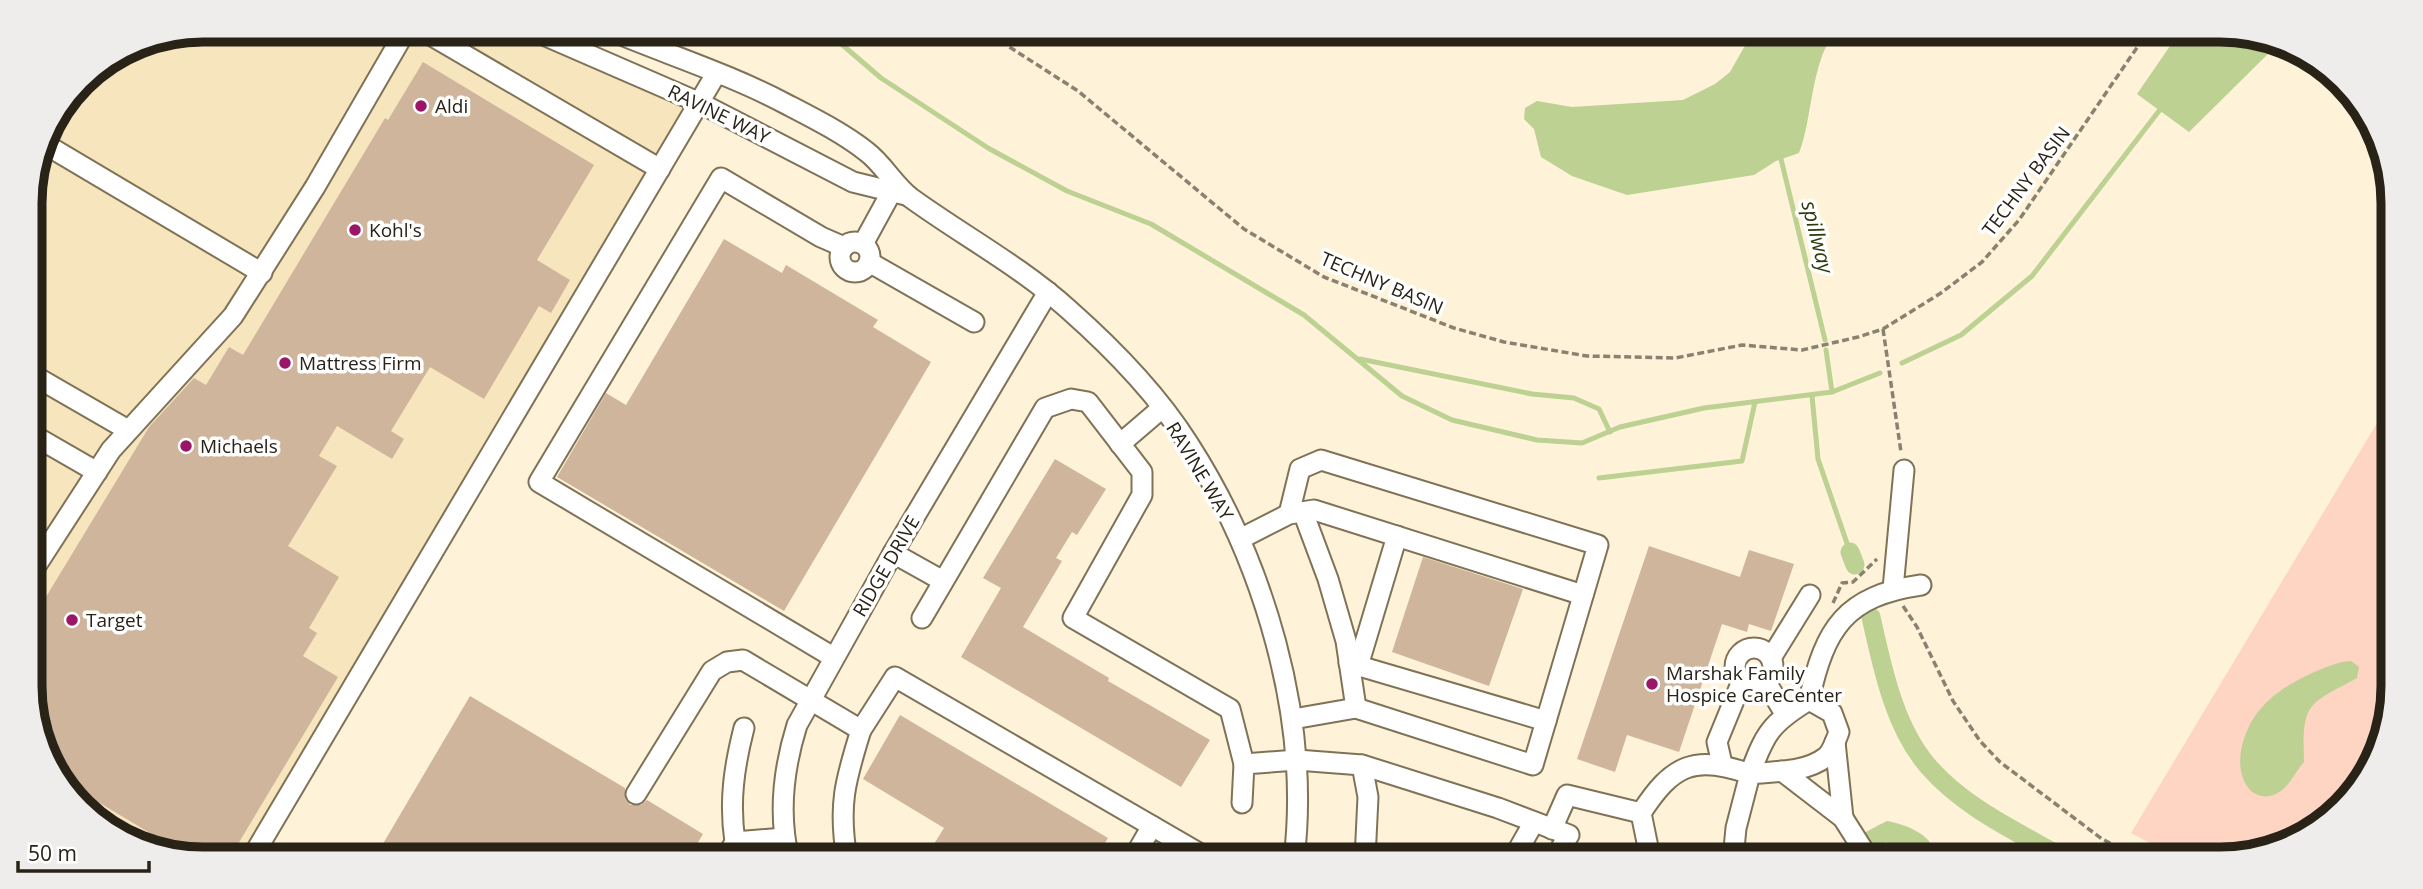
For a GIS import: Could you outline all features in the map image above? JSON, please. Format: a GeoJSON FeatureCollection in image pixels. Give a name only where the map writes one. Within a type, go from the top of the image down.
{"type":"FeatureCollection","features":[{"type":"Feature","properties":{"kind":"street"},"geometry":{"type":"LineString","coordinates":[[42,557],[128,430],[233,316],[399,42]]}},
{"type":"Feature","properties":{"kind":"street"},"geometry":{"type":"LineString","coordinates":[[443,42],[660,169]]}},
{"type":"Feature","properties":{"kind":"street","name":"RAVINE WAY"},"geometry":{"type":"LineString","coordinates":[[560,42],[700,103],[853,182],[900,193]]}},
{"type":"Feature","properties":{"kind":"street","name":"RAVINE WAY"},"geometry":{"type":"LineString","coordinates":[[638,42],[785,103],[868,152],[900,193],[1048,292],[1097,338],[1161,408],[1188,442],[1240,538],[1277,650],[1293,719],[1297,760],[1299,797],[1295,847]]}},
{"type":"Feature","properties":{"kind":"street"},"geometry":{"type":"LineString","coordinates":[[258,847],[716,74]]}},
{"type":"Feature","properties":{"kind":"street"},"geometry":{"type":"LineString","coordinates":[[52,148],[261,273]]}},
{"type":"Feature","properties":{"kind":"street"},"geometry":{"type":"LineString","coordinates":[[833,657],[539,482],[721,178],[821,237],[859,251],[974,322]]}},
{"type":"Feature","properties":{"kind":"street"},"geometry":{"type":"LineString","coordinates":[[859,251],[900,193]]}},
{"type":"Feature","properties":{"kind":"street","name":"RIDGE DRIVE"},"geometry":{"type":"LineString","coordinates":[[786,847],[782,802],[788,753],[810,699],[892,553],[1048,292]]}},
{"type":"Feature","properties":{"kind":"street"},"geometry":{"type":"LineString","coordinates":[[42,380],[128,430]]}},
{"type":"Feature","properties":{"kind":"street"},"geometry":{"type":"LineString","coordinates":[[922,618],[1045,408],[1071,399],[1087,402],[1142,472],[1142,495],[1073,618],[1230,709],[1244,764],[1242,803]]}},
{"type":"Feature","properties":{"kind":"street"},"geometry":{"type":"LineString","coordinates":[[1120,444],[1161,408]]}},
{"type":"Feature","properties":{"kind":"street"},"geometry":{"type":"LineString","coordinates":[[42,440],[97,472]]}},
{"type":"Feature","properties":{"kind":"street"},"geometry":{"type":"LineString","coordinates":[[1293,719],[1356,708],[1533,765],[1598,544],[1321,460],[1300,469],[1296,513],[1328,579],[1354,665],[1356,708]]}},
{"type":"Feature","properties":{"kind":"street"},"geometry":{"type":"LineString","coordinates":[[1893,589],[1904,470]]}},
{"type":"Feature","properties":{"kind":"street"},"geometry":{"type":"LineString","coordinates":[[1240,538],[1296,513],[1314,510],[1583,595]]}},
{"type":"Feature","properties":{"kind":"street"},"geometry":{"type":"LineString","coordinates":[[1354,665],[1397,536]]}},
{"type":"Feature","properties":{"kind":"street"},"geometry":{"type":"LineString","coordinates":[[892,553],[943,581]]}},
{"type":"Feature","properties":{"kind":"street"},"geometry":{"type":"LineString","coordinates":[[1734,847],[1749,774],[1764,736],[1785,714],[1809,700],[1817,662],[1846,613],[1893,589],[1921,585]]}},
{"type":"Feature","properties":{"kind":"street"},"geometry":{"type":"LineString","coordinates":[[1771,658],[1810,595]]}},
{"type":"Feature","properties":{"kind":"street"},"geometry":{"type":"LineString","coordinates":[[1762,649],[1771,658],[1773,671],[1766,682],[1754,687],[1742,681],[1735,670],[1743,652],[1762,649]]}},
{"type":"Feature","properties":{"kind":"street"},"geometry":{"type":"LineString","coordinates":[[636,794],[712,671],[727,662],[743,660],[861,730]]}},
{"type":"Feature","properties":{"kind":"street"},"geometry":{"type":"LineString","coordinates":[[1354,665],[1546,721]]}},
{"type":"Feature","properties":{"kind":"street"},"geometry":{"type":"LineString","coordinates":[[845,847],[842,828],[843,786],[861,730],[895,677],[1188,847]]}},
{"type":"Feature","properties":{"kind":"street"},"geometry":{"type":"LineString","coordinates":[[1723,764],[1717,742],[1742,681]]}},
{"type":"Feature","properties":{"kind":"street"},"geometry":{"type":"LineString","coordinates":[[1766,682],[1785,714]]}},
{"type":"Feature","properties":{"kind":"street"},"geometry":{"type":"LineString","coordinates":[[1648,847],[1641,813],[1659,785],[1679,770],[1700,763],[1723,764],[1749,774],[1782,771],[1799,769],[1828,756],[1839,732],[1832,713],[1809,700]]}},
{"type":"Feature","properties":{"kind":"street"},"geometry":{"type":"LineString","coordinates":[[730,847],[734,770],[744,728]]}},
{"type":"Feature","properties":{"kind":"street"},"geometry":{"type":"LineString","coordinates":[[1835,742],[1843,818]]}},
{"type":"Feature","properties":{"kind":"street"},"geometry":{"type":"LineString","coordinates":[[1244,764],[1297,760],[1362,765],[1569,835],[1562,847]]}},
{"type":"Feature","properties":{"kind":"street"},"geometry":{"type":"LineString","coordinates":[[1362,765],[1368,797],[1366,847]]}},
{"type":"Feature","properties":{"kind":"street"},"geometry":{"type":"LineString","coordinates":[[1782,771],[1843,818],[1862,847]]}},
{"type":"Feature","properties":{"kind":"street"},"geometry":{"type":"LineString","coordinates":[[1524,847],[1567,795],[1641,813]]}},
{"type":"Feature","properties":{"kind":"street"},"geometry":{"type":"LineString","coordinates":[[1140,847],[1152,826]]}},
{"type":"Feature","properties":{"kind":"street"},"geometry":{"type":"LineString","coordinates":[[747,847],[784,838]]}},
{"type":"Feature","properties":{"kind":"path","name":"TECHNY BASIN"},"geometry":{"type":"LineString","coordinates":[[1002,42],[1078,91],[1244,229],[1337,282],[1454,328],[1504,342],[1587,356],[1675,358],[1742,345],[1802,350],[1858,337],[1883,329],[1941,293],[1982,262],[2010,230],[2142,42]]}},
{"type":"Feature","properties":{"kind":"path"},"geometry":{"type":"LineString","coordinates":[[1883,329],[1894,388],[1904,470]]}},
{"type":"Feature","properties":{"kind":"path"},"geometry":{"type":"LineString","coordinates":[[1893,589],[1917,627],[1953,701],[1980,741],[2000,761],[2102,839],[2118,847]]}},
{"type":"Feature","properties":{"kind":"shaded area"},"geometry":{"type":"Polygon","coordinates":[[[192,42],[533,42],[691,109],[695,130],[257,847],[172,844],[132,830],[97,807],[69,775],[59,757],[45,717],[42,697],[42,192],[47,161],[54,141],[75,105],[89,89],[105,75],[141,54],[161,47],[192,42]]]}},
{"type":"Feature","properties":{"kind":"shaded area"},"geometry":{"type":"Polygon","coordinates":[[[1747,42],[1829,42],[1818,70],[1799,153],[1776,161],[1754,175],[1627,195],[1572,176],[1541,157],[1534,129],[1524,119],[1525,108],[1537,101],[1572,107],[1683,100],[1715,84],[1730,72],[1747,42]]]}},
{"type":"Feature","properties":{"kind":"shaded area"},"geometry":{"type":"Polygon","coordinates":[[[2173,42],[2241,43],[2271,51],[2189,132],[2137,94],[2173,42]]]}},
{"type":"Feature","properties":{"kind":"shaded area"},"geometry":{"type":"Polygon","coordinates":[[[2381,416],[2380,707],[2369,748],[2359,766],[2348,784],[2318,814],[2272,838],[2231,847],[2157,847],[2131,833],[2381,416]]]}},
{"type":"Feature","properties":{"kind":"shaded area"},"geometry":{"type":"Polygon","coordinates":[[[2351,661],[2359,667],[2357,678],[2318,700],[2311,707],[2305,727],[2304,762],[2288,784],[2281,791],[2269,796],[2260,796],[2251,791],[2245,783],[2240,764],[2246,734],[2255,716],[2280,691],[2295,682],[2330,666],[2351,661]]]}},
{"type":"Feature","properties":{"kind":"shaded area"},"geometry":{"type":"Polygon","coordinates":[[[1887,821],[1919,832],[1932,847],[1890,847],[1886,842],[1876,847],[1838,847],[1887,821]]]}},
{"type":"Feature","properties":{"kind":"building"},"geometry":{"type":"Polygon","coordinates":[[[423,62],[594,165],[537,260],[570,280],[551,313],[539,306],[484,399],[430,367],[391,431],[404,439],[392,459],[337,426],[319,456],[337,466],[288,546],[339,577],[309,628],[317,633],[303,656],[338,677],[236,847],[182,846],[165,842],[83,793],[59,757],[45,717],[42,697],[42,604],[149,427],[194,378],[206,385],[229,347],[243,355],[385,118],[388,120],[423,62]]]}},
{"type":"Feature","properties":{"kind":"building"},"geometry":{"type":"Polygon","coordinates":[[[724,239],[782,273],[786,265],[878,320],[873,327],[931,362],[784,611],[557,477],[606,393],[626,405],[724,239]]]}},
{"type":"Feature","properties":{"kind":"building"},"geometry":{"type":"Polygon","coordinates":[[[1055,459],[1106,489],[1077,535],[1072,532],[1056,558],[1062,561],[1023,627],[1109,678],[1108,681],[1210,740],[1181,787],[961,657],[1001,588],[983,578],[1055,459]]]}},
{"type":"Feature","properties":{"kind":"building","name":"Marshak Family Hospice CareCenter"},"geometry":{"type":"Polygon","coordinates":[[[1649,546],[1740,577],[1749,550],[1794,564],[1771,631],[1749,624],[1747,632],[1722,624],[1679,752],[1627,735],[1615,772],[1577,759],[1649,546]]]}},
{"type":"Feature","properties":{"kind":"building"},"geometry":{"type":"Polygon","coordinates":[[[1423,557],[1523,589],[1489,686],[1392,652],[1423,557]]]}},
{"type":"Feature","properties":{"kind":"building"},"geometry":{"type":"Polygon","coordinates":[[[470,696],[625,788],[625,799],[630,805],[641,805],[647,800],[703,834],[695,847],[381,847],[470,696]]]}},
{"type":"Feature","properties":{"kind":"building"},"geometry":{"type":"Polygon","coordinates":[[[900,715],[1108,838],[1102,847],[939,847],[934,844],[944,828],[863,779],[900,715]]]}},
{"type":"Feature","properties":{"kind":"waterway"},"geometry":{"type":"LineString","coordinates":[[839,42],[881,78],[988,148],[1067,191],[1151,224],[1304,315],[1402,396],[1452,420],[1537,440],[1582,443],[1620,427],[1704,408],[1832,392],[1880,373]]}},
{"type":"Feature","properties":{"kind":"waterway"},"geometry":{"type":"LineString","coordinates":[[1902,363],[1961,335],[2032,276],[2162,107]]}},
{"type":"Feature","properties":{"kind":"waterway","name":"spillway"},"geometry":{"type":"LineString","coordinates":[[1780,155],[1825,340]]}},
{"type":"Feature","properties":{"kind":"waterway"},"geometry":{"type":"LineString","coordinates":[[1826,350],[1832,392]]}},
{"type":"Feature","properties":{"kind":"waterway"},"geometry":{"type":"LineString","coordinates":[[1360,359],[1532,394],[1574,398],[1599,409],[1610,432]]}},
{"type":"Feature","properties":{"kind":"waterway"},"geometry":{"type":"LineString","coordinates":[[1812,396],[1818,459],[1850,552]]}},
{"type":"Feature","properties":{"kind":"waterway"},"geometry":{"type":"LineString","coordinates":[[1599,478],[1742,461],[1755,402]]}},
{"type":"Feature","properties":{"kind":"waterway"},"geometry":{"type":"LineString","coordinates":[[1850,552],[1855,565]]}},
{"type":"Feature","properties":{"kind":"waterway"},"geometry":{"type":"LineString","coordinates":[[1871,617],[1891,695],[1916,750],[1942,781],[1975,807],[2043,847]]}},
{"type":"Feature","properties":{"kind":"place","name":"Aldi"},"geometry":{"type":"Point","coordinates":[421,106]}},
{"type":"Feature","properties":{"kind":"place","name":"Kohl's"},"geometry":{"type":"Point","coordinates":[355,230]}},
{"type":"Feature","properties":{"kind":"place","name":"Mattress Firm"},"geometry":{"type":"Point","coordinates":[285,363]}},
{"type":"Feature","properties":{"kind":"place","name":"Michaels"},"geometry":{"type":"Point","coordinates":[186,446]}},
{"type":"Feature","properties":{"kind":"place","name":"Target"},"geometry":{"type":"Point","coordinates":[72,620]}},
{"type":"Feature","properties":{"kind":"place","name":"Marshak Family Hospice CareCenter"},"geometry":{"type":"Point","coordinates":[1652,684]}}]}
